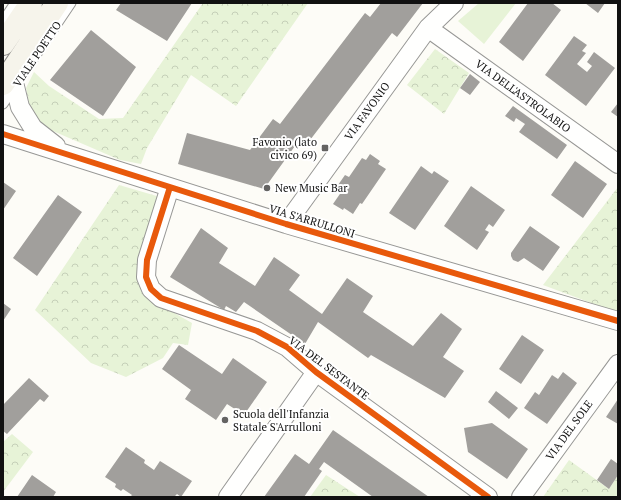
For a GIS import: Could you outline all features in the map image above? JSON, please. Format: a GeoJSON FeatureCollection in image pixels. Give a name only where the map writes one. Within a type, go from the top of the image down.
{"type":"FeatureCollection","features":[{"type":"Feature","properties":{"kind":"main road"},"geometry":{"type":"LineString","coordinates":[[3,44],[31,3]]}},
{"type":"Feature","properties":{"kind":"main road","name":"VIALE POETTO"},"geometry":{"type":"LineString","coordinates":[[10,80],[57,3]]}},
{"type":"Feature","properties":{"kind":"street","name":"VIA FAVONIO"},"geometry":{"type":"LineString","coordinates":[[286,224],[428,28],[454,3]]}},
{"type":"Feature","properties":{"kind":"street","name":"VIA DELL'ASTROLABIO"},"geometry":{"type":"LineString","coordinates":[[428,28],[618,164]]}},
{"type":"Feature","properties":{"kind":"street","name":"VIA S'ARRULLONI"},"geometry":{"type":"LineString","coordinates":[[10,80],[20,107],[33,128],[53,144],[76,157]]}},
{"type":"Feature","properties":{"kind":"street","name":"VIA S'ARRULLONI"},"geometry":{"type":"LineString","coordinates":[[3,134],[286,224],[618,321]]}},
{"type":"Feature","properties":{"kind":"street","name":"VIA DEL SESTANTE"},"geometry":{"type":"LineString","coordinates":[[170,187],[147,260],[146,276],[151,289],[161,298],[263,334],[287,347],[316,372],[488,497]]}},
{"type":"Feature","properties":{"kind":"street","name":"VIA DEL SOLE"},"geometry":{"type":"LineString","coordinates":[[521,497],[618,364]]}},
{"type":"Feature","properties":{"kind":"street"},"geometry":{"type":"LineString","coordinates":[[228,497],[316,372]]}},
{"type":"Feature","properties":{"kind":"lane"},"geometry":{"type":"LineString","coordinates":[[3,21],[15,3]]}},
{"type":"Feature","properties":{"kind":"lane","name":"VIALE POETTO"},"geometry":{"type":"LineString","coordinates":[[3,104],[10,80],[71,3]]}},
{"type":"Feature","properties":{"kind":"green space"},"geometry":{"type":"Polygon","coordinates":[[[203,3],[308,3],[236,106],[191,75],[147,148],[141,164],[120,160],[39,125],[31,113],[26,88],[34,72],[49,86],[99,119],[123,118],[203,3]]]}},
{"type":"Feature","properties":{"kind":"green space"},"geometry":{"type":"Polygon","coordinates":[[[479,3],[516,3],[484,44],[458,21],[479,3]]]}},
{"type":"Feature","properties":{"kind":"green space"},"geometry":{"type":"Polygon","coordinates":[[[435,49],[469,73],[444,114],[407,85],[435,49]]]}},
{"type":"Feature","properties":{"kind":"green space"},"geometry":{"type":"Polygon","coordinates":[[[119,185],[160,197],[148,298],[192,323],[188,345],[173,343],[163,358],[126,377],[91,363],[35,310],[119,185]]]}},
{"type":"Feature","properties":{"kind":"green space"},"geometry":{"type":"Polygon","coordinates":[[[618,187],[618,313],[543,285],[618,187]]]}},
{"type":"Feature","properties":{"kind":"green space"},"geometry":{"type":"Polygon","coordinates":[[[12,434],[33,452],[3,492],[3,442],[12,434]]]}},
{"type":"Feature","properties":{"kind":"green space"},"geometry":{"type":"Polygon","coordinates":[[[569,460],[609,489],[618,475],[618,497],[543,497],[569,460]]]}},
{"type":"Feature","properties":{"kind":"green space"},"geometry":{"type":"Polygon","coordinates":[[[326,475],[360,497],[310,497],[326,475]]]}},
{"type":"Feature","properties":{"kind":"building"},"geometry":{"type":"Polygon","coordinates":[[[121,3],[192,3],[167,41],[116,10],[121,3]]]}},
{"type":"Feature","properties":{"kind":"building"},"geometry":{"type":"Polygon","coordinates":[[[381,3],[423,3],[397,37],[392,33],[307,144],[300,139],[264,189],[178,164],[187,133],[250,150],[273,119],[280,124],[365,13],[370,17],[381,3]]]}},
{"type":"Feature","properties":{"kind":"building"},"geometry":{"type":"Polygon","coordinates":[[[528,3],[552,3],[561,10],[523,61],[499,42],[528,3]]]}},
{"type":"Feature","properties":{"kind":"building"},"geometry":{"type":"Polygon","coordinates":[[[585,3],[605,3],[598,13],[585,3]]]}},
{"type":"Feature","properties":{"kind":"building"},"geometry":{"type":"Polygon","coordinates":[[[91,30],[136,67],[103,116],[50,80],[91,30]]]}},
{"type":"Feature","properties":{"kind":"building"},"geometry":{"type":"Polygon","coordinates":[[[574,36],[587,45],[582,51],[586,53],[577,64],[587,72],[592,66],[587,62],[594,52],[615,68],[586,106],[545,75],[574,36]]]}},
{"type":"Feature","properties":{"kind":"building"},"geometry":{"type":"Polygon","coordinates":[[[470,74],[480,82],[470,95],[460,88],[470,74]]]}},
{"type":"Feature","properties":{"kind":"building"},"geometry":{"type":"Polygon","coordinates":[[[618,103],[618,117],[611,112],[618,103]]]}},
{"type":"Feature","properties":{"kind":"building"},"geometry":{"type":"Polygon","coordinates":[[[513,106],[567,145],[557,159],[519,132],[525,124],[516,118],[514,122],[505,116],[513,106]]]}},
{"type":"Feature","properties":{"kind":"building"},"geometry":{"type":"Polygon","coordinates":[[[370,154],[380,161],[378,164],[386,169],[362,204],[360,203],[353,214],[344,208],[343,210],[333,204],[344,188],[338,185],[345,175],[349,177],[362,158],[366,160],[370,154]]]}},
{"type":"Feature","properties":{"kind":"building"},"geometry":{"type":"Polygon","coordinates":[[[575,161],[607,184],[583,218],[551,195],[575,161]]]}},
{"type":"Feature","properties":{"kind":"building"},"geometry":{"type":"Polygon","coordinates":[[[421,166],[432,174],[434,171],[449,181],[415,230],[389,213],[421,166]]]}},
{"type":"Feature","properties":{"kind":"building"},"geometry":{"type":"Polygon","coordinates":[[[3,182],[16,191],[3,210],[3,182]]]}},
{"type":"Feature","properties":{"kind":"building"},"geometry":{"type":"Polygon","coordinates":[[[471,186],[505,210],[493,227],[489,224],[485,230],[489,232],[477,250],[444,226],[471,186]]]}},
{"type":"Feature","properties":{"kind":"building"},"geometry":{"type":"Polygon","coordinates":[[[58,195],[82,212],[37,276],[13,258],[58,195]]]}},
{"type":"Feature","properties":{"kind":"building"},"geometry":{"type":"Polygon","coordinates":[[[530,226],[560,247],[543,271],[524,258],[518,262],[513,260],[511,256],[511,253],[530,226]]]}},
{"type":"Feature","properties":{"kind":"building"},"geometry":{"type":"Polygon","coordinates":[[[201,228],[228,248],[219,263],[255,286],[274,257],[300,275],[289,290],[322,314],[347,278],[373,296],[363,312],[413,346],[441,313],[462,329],[443,357],[464,371],[445,398],[371,355],[368,358],[318,322],[305,344],[244,302],[236,312],[226,306],[224,310],[170,277],[201,228]]]}},
{"type":"Feature","properties":{"kind":"building"},"geometry":{"type":"Polygon","coordinates":[[[3,303],[11,309],[3,321],[3,303]]]}},
{"type":"Feature","properties":{"kind":"building"},"geometry":{"type":"Polygon","coordinates":[[[522,335],[544,350],[521,384],[499,369],[522,335]]]}},
{"type":"Feature","properties":{"kind":"building"},"geometry":{"type":"Polygon","coordinates":[[[179,345],[222,374],[233,358],[267,382],[244,415],[227,404],[216,420],[185,399],[191,390],[162,369],[179,345]]]}},
{"type":"Feature","properties":{"kind":"building"},"geometry":{"type":"Polygon","coordinates":[[[563,372],[577,383],[547,424],[524,408],[535,392],[539,395],[552,375],[558,379],[563,372]]]}},
{"type":"Feature","properties":{"kind":"building"},"geometry":{"type":"Polygon","coordinates":[[[29,378],[49,396],[44,402],[40,399],[7,434],[3,431],[3,405],[29,378]]]}},
{"type":"Feature","properties":{"kind":"building"},"geometry":{"type":"Polygon","coordinates":[[[496,391],[518,408],[509,419],[488,402],[496,391]]]}},
{"type":"Feature","properties":{"kind":"building"},"geometry":{"type":"Polygon","coordinates":[[[618,399],[618,424],[606,417],[618,399]]]}},
{"type":"Feature","properties":{"kind":"building"},"geometry":{"type":"Polygon","coordinates":[[[492,423],[528,449],[507,479],[468,452],[464,428],[492,423]]]}},
{"type":"Feature","properties":{"kind":"building"},"geometry":{"type":"Polygon","coordinates":[[[333,430],[429,497],[373,497],[324,462],[319,469],[322,471],[304,497],[264,497],[295,454],[309,464],[333,430]]]}},
{"type":"Feature","properties":{"kind":"building"},"geometry":{"type":"Polygon","coordinates":[[[126,447],[145,460],[144,463],[154,470],[160,461],[192,481],[181,497],[177,494],[174,497],[130,497],[132,495],[123,489],[121,491],[115,487],[116,484],[105,477],[126,447]]]}},
{"type":"Feature","properties":{"kind":"building"},"geometry":{"type":"Polygon","coordinates":[[[611,459],[618,464],[618,475],[609,489],[597,480],[611,459]]]}},
{"type":"Feature","properties":{"kind":"building"},"geometry":{"type":"Polygon","coordinates":[[[32,475],[56,492],[53,497],[17,497],[32,475]]]}},
{"type":"Feature","properties":{"kind":"cycle path"},"geometry":{"type":"LineString","coordinates":[[3,134],[286,224],[618,321]]}},
{"type":"Feature","properties":{"kind":"cycle path"},"geometry":{"type":"LineString","coordinates":[[170,187],[147,260],[146,277],[151,289],[161,298],[257,331],[287,347],[316,372],[488,497]]}},
{"type":"Feature","properties":{"kind":"place","name":"Favonio (lato civico 69)"},"geometry":{"type":"Point","coordinates":[325,148]}},
{"type":"Feature","properties":{"kind":"place","name":"New Music Bar"},"geometry":{"type":"Point","coordinates":[267,188]}},
{"type":"Feature","properties":{"kind":"place","name":"Scuola dell'Infanzia Statale S'Arrulloni"},"geometry":{"type":"Point","coordinates":[225,420]}}]}
